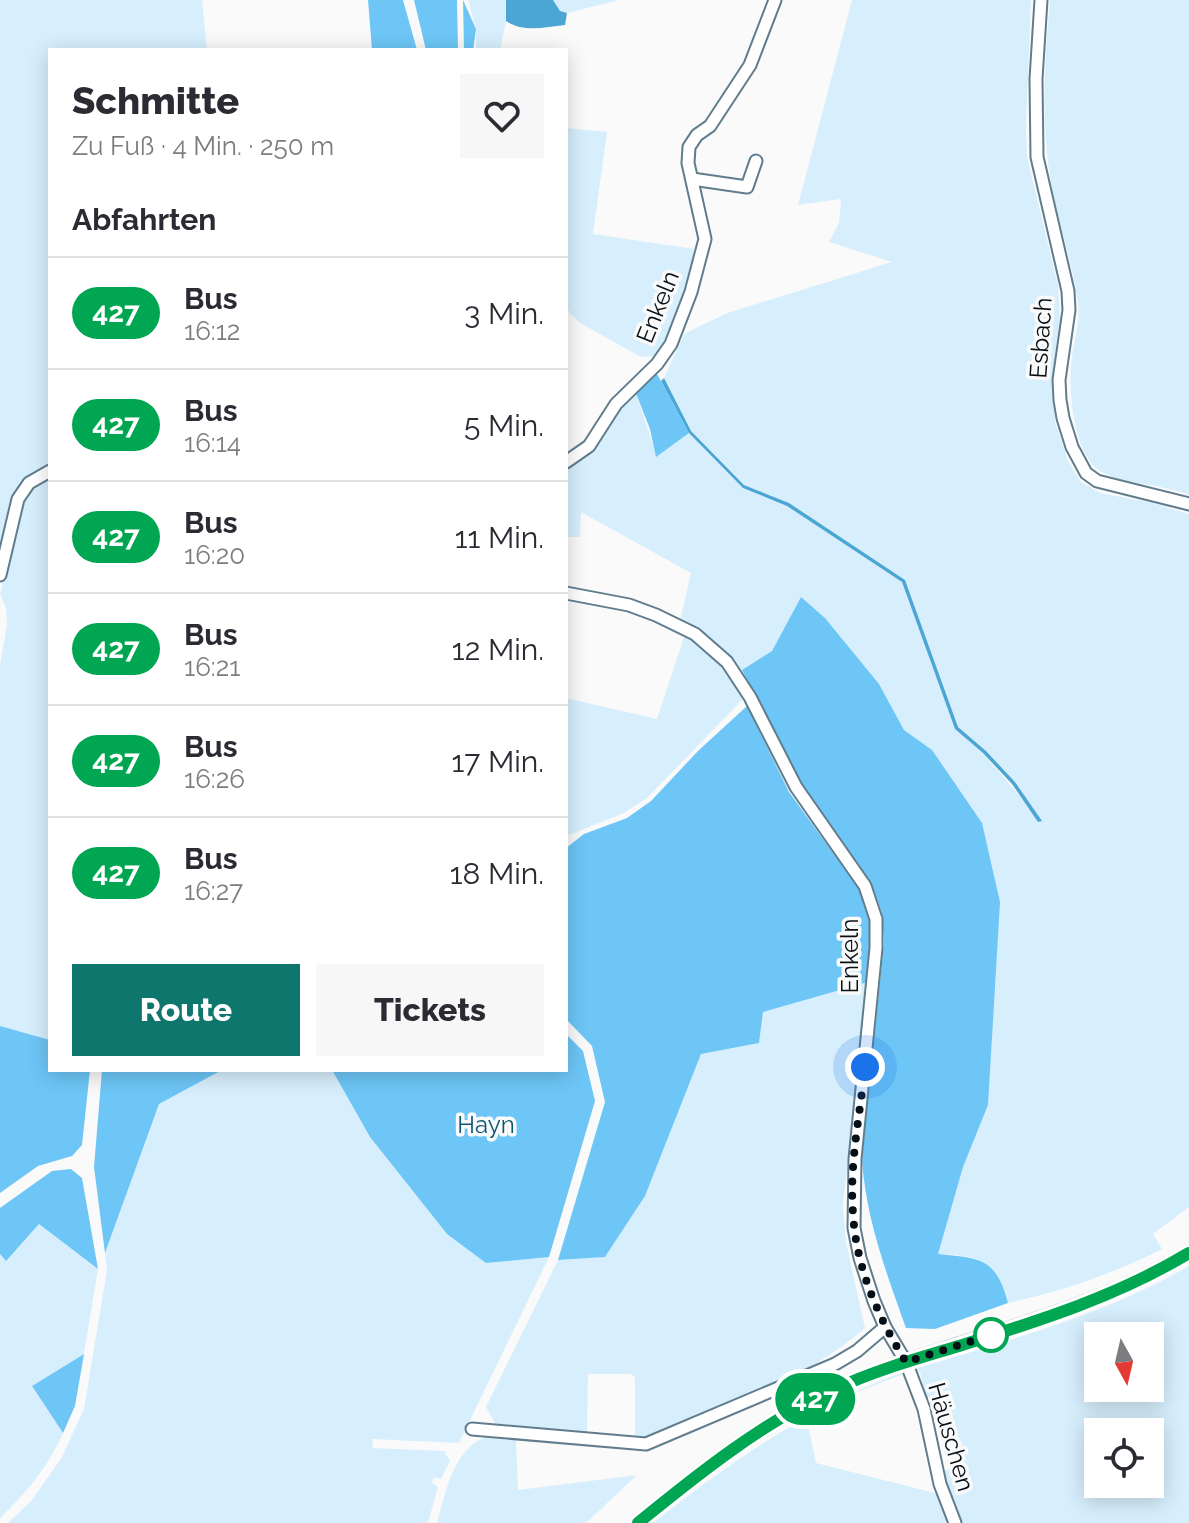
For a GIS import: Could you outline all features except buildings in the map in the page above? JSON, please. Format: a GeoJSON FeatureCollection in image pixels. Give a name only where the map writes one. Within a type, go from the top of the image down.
{"type":"FeatureCollection","features":[{"type":"Feature","properties":{"kind":"main road"},"geometry":{"type":"LineString","coordinates":[[638,1523],[725,1455],[783,1417],[833,1390],[906,1362],[1076,1307],[1150,1276],[1189,1253]]}},
{"type":"Feature","properties":{"kind":"street","name":"Enkeln"},"geometry":{"type":"LineString","coordinates":[[568,461],[596,439],[616,404],[657,364],[676,332],[705,239],[688,157],[690,144],[710,126],[747,71],[775,0]]}},
{"type":"Feature","properties":{"kind":"street","name":"Esbach"},"geometry":{"type":"LineString","coordinates":[[1041,0],[1036,140],[1043,190],[1068,291],[1069,310],[1059,380],[1063,418],[1079,461],[1086,473],[1097,481],[1189,504]]}},
{"type":"Feature","properties":{"kind":"street"},"geometry":{"type":"LineString","coordinates":[[692,179],[747,187],[756,161]]}},
{"type":"Feature","properties":{"kind":"street"},"geometry":{"type":"LineString","coordinates":[[0,575],[18,499],[29,483],[48,472]]}},
{"type":"Feature","properties":{"kind":"street","name":"Enkeln"},"geometry":{"type":"LineString","coordinates":[[568,593],[629,605],[656,615],[695,634],[727,662],[743,685],[796,787],[865,886],[876,919],[876,948],[855,1159],[853,1213],[864,1272],[885,1327],[906,1362]]}},
{"type":"Feature","properties":{"kind":"street"},"geometry":{"type":"LineString","coordinates":[[472,1429],[646,1444],[835,1364],[857,1351],[885,1327]]}},
{"type":"Feature","properties":{"kind":"street","name":"Häuschen"},"geometry":{"type":"LineString","coordinates":[[906,1362],[924,1409],[940,1484],[955,1523]]}},
{"type":"Feature","properties":{"kind":"shaded area"},"geometry":{"type":"Polygon","coordinates":[[[0,0],[202,0],[207,48],[48,48],[48,466],[26,480],[18,490],[9,513],[0,554],[0,0]]]}},
{"type":"Feature","properties":{"kind":"shaded area"},"geometry":{"type":"Polygon","coordinates":[[[468,0],[506,0],[506,21],[500,48],[476,48],[476,29],[468,0]]]}},
{"type":"Feature","properties":{"kind":"shaded area"},"geometry":{"type":"Polygon","coordinates":[[[506,0],[553,0],[560,11],[567,13],[565,25],[534,28],[513,25],[506,21],[506,0]]]}},
{"type":"Feature","properties":{"kind":"shaded area"},"geometry":{"type":"Polygon","coordinates":[[[553,0],[619,0],[567,13],[560,12],[553,0]]]}},
{"type":"Feature","properties":{"kind":"shaded area"},"geometry":{"type":"Polygon","coordinates":[[[852,0],[1031,0],[1027,157],[1058,285],[1060,318],[1052,379],[1055,422],[1068,461],[1081,482],[1100,493],[1153,503],[1189,514],[1189,1207],[1153,1234],[1162,1249],[1087,1281],[1008,1303],[998,1277],[984,1263],[964,1256],[937,1254],[963,1166],[988,1105],[993,1007],[932,750],[904,730],[879,684],[825,618],[801,597],[772,651],[742,670],[680,621],[691,573],[581,512],[580,537],[568,537],[568,467],[596,443],[635,391],[657,456],[689,433],[743,488],[787,506],[902,582],[955,729],[983,753],[1041,821],[1015,782],[958,727],[905,580],[789,503],[745,485],[691,431],[664,378],[684,334],[727,313],[892,262],[829,242],[839,223],[841,199],[798,205],[852,0]]]}},
{"type":"Feature","properties":{"kind":"shaded area"},"geometry":{"type":"Polygon","coordinates":[[[1050,0],[1189,0],[1189,495],[1104,473],[1088,458],[1077,431],[1071,369],[1079,310],[1050,177],[1046,133],[1045,66],[1050,0]]]}},
{"type":"Feature","properties":{"kind":"shaded area"},"geometry":{"type":"Polygon","coordinates":[[[568,128],[607,132],[593,234],[694,249],[681,305],[670,332],[655,356],[641,357],[570,314],[568,128]]]}},
{"type":"Feature","properties":{"kind":"shaded area"},"geometry":{"type":"Polygon","coordinates":[[[664,378],[691,431],[744,485],[789,503],[905,580],[958,727],[1015,782],[1042,821],[1038,822],[1012,784],[983,753],[955,729],[902,582],[787,506],[743,488],[689,433],[661,381],[664,378]]]}},
{"type":"Feature","properties":{"kind":"shaded area"},"geometry":{"type":"Polygon","coordinates":[[[48,479],[48,1039],[0,1026],[0,665],[7,625],[6,608],[0,594],[23,501],[33,487],[48,479]]]}},
{"type":"Feature","properties":{"kind":"shaded area"},"geometry":{"type":"Polygon","coordinates":[[[685,634],[719,662],[743,699],[647,798],[624,813],[568,835],[568,698],[657,719],[685,634]]]}},
{"type":"Feature","properties":{"kind":"shaded area"},"geometry":{"type":"Polygon","coordinates":[[[868,982],[843,1205],[846,1242],[865,1328],[814,1365],[757,1395],[638,1441],[635,1438],[635,1377],[631,1374],[588,1374],[587,1436],[497,1427],[486,1407],[558,1260],[605,1257],[645,1196],[701,1054],[759,1043],[763,1012],[868,982]]]}},
{"type":"Feature","properties":{"kind":"shaded area"},"geometry":{"type":"Polygon","coordinates":[[[218,1072],[333,1072],[370,1137],[447,1234],[487,1263],[549,1257],[459,1443],[372,1439],[373,1448],[444,1451],[450,1461],[441,1479],[434,1477],[432,1483],[438,1487],[428,1523],[8,1523],[32,1500],[62,1457],[84,1409],[107,1270],[105,1253],[159,1104],[218,1072]]]}},
{"type":"Feature","properties":{"kind":"shaded area"},"geometry":{"type":"Polygon","coordinates":[[[39,1224],[98,1269],[84,1354],[32,1386],[63,1433],[36,1479],[0,1518],[0,1254],[6,1260],[39,1224]]]}},
{"type":"Feature","properties":{"kind":"shaded area"},"geometry":{"type":"Polygon","coordinates":[[[1189,1266],[1189,1523],[960,1523],[943,1471],[964,1465],[951,1410],[930,1414],[920,1372],[915,1373],[917,1368],[1056,1325],[1124,1299],[1189,1266]]]}},
{"type":"Feature","properties":{"kind":"shaded area"},"geometry":{"type":"Polygon","coordinates":[[[903,1374],[816,1412],[867,1387],[903,1374]]]}},
{"type":"Feature","properties":{"kind":"shaded area"},"geometry":{"type":"Polygon","coordinates":[[[811,1415],[809,1429],[816,1463],[939,1494],[950,1523],[653,1523],[741,1458],[811,1415]]]}},
{"type":"Feature","properties":{"kind":"shaded area"},"geometry":{"type":"Polygon","coordinates":[[[489,1436],[516,1439],[518,1490],[637,1475],[586,1523],[437,1523],[448,1484],[460,1459],[477,1441],[489,1436]]]}},
{"type":"Feature","properties":{"kind":"green space"},"geometry":{"type":"Polygon","coordinates":[[[368,0],[403,0],[416,48],[372,48],[368,0]]]}},
{"type":"Feature","properties":{"kind":"green space"},"geometry":{"type":"Polygon","coordinates":[[[414,0],[457,0],[458,48],[426,48],[414,0]]]}},
{"type":"Feature","properties":{"kind":"green space"},"geometry":{"type":"Polygon","coordinates":[[[463,0],[476,29],[473,48],[464,48],[463,0]]]}},
{"type":"Feature","properties":{"kind":"green space"},"geometry":{"type":"Polygon","coordinates":[[[656,372],[689,433],[656,457],[650,429],[635,391],[656,372]]]}},
{"type":"Feature","properties":{"kind":"green space"},"geometry":{"type":"Polygon","coordinates":[[[801,597],[825,618],[879,684],[904,730],[932,750],[982,823],[1000,902],[988,1105],[963,1167],[938,1254],[984,1263],[998,1276],[1008,1303],[935,1329],[906,1328],[878,1245],[864,1182],[862,1160],[884,942],[882,913],[872,885],[801,783],[742,670],[772,651],[801,597]]]}},
{"type":"Feature","properties":{"kind":"green space"},"geometry":{"type":"Polygon","coordinates":[[[747,706],[789,792],[859,889],[870,923],[868,982],[763,1012],[759,1043],[701,1054],[645,1196],[605,1257],[558,1260],[605,1102],[592,1046],[568,1021],[568,846],[584,834],[627,818],[651,801],[698,751],[747,706]]]}},
{"type":"Feature","properties":{"kind":"green space"},"geometry":{"type":"Polygon","coordinates":[[[0,1026],[48,1039],[48,1072],[90,1072],[82,1145],[72,1156],[38,1166],[0,1193],[0,1026]]]}},
{"type":"Feature","properties":{"kind":"green space","name":"Hayn"},"geometry":{"type":"Polygon","coordinates":[[[568,1036],[583,1051],[595,1101],[549,1257],[486,1263],[447,1234],[370,1137],[333,1072],[568,1072],[568,1036]]]}},
{"type":"Feature","properties":{"kind":"green space"},"geometry":{"type":"Polygon","coordinates":[[[102,1072],[218,1072],[159,1104],[105,1253],[94,1167],[102,1072]]]}},
{"type":"Feature","properties":{"kind":"green space"},"geometry":{"type":"Polygon","coordinates":[[[71,1169],[82,1178],[98,1269],[39,1224],[6,1261],[0,1254],[0,1208],[52,1171],[71,1169]]]}},
{"type":"Feature","properties":{"kind":"green space"},"geometry":{"type":"Polygon","coordinates":[[[84,1354],[75,1406],[63,1433],[32,1386],[84,1354]]]}},
{"type":"Feature","properties":{"kind":"bus line","name":"427"},"geometry":{"type":"LineString","coordinates":[[638,1523],[725,1455],[783,1417],[833,1390],[881,1371],[1076,1307],[1150,1276],[1189,1253]]}},
{"type":"Feature","properties":{"kind":"route"},"geometry":{"type":"LineString","coordinates":[[865,1067],[855,1159],[853,1213],[864,1272],[885,1327],[906,1362],[994,1334],[991,1335]]}}]}
